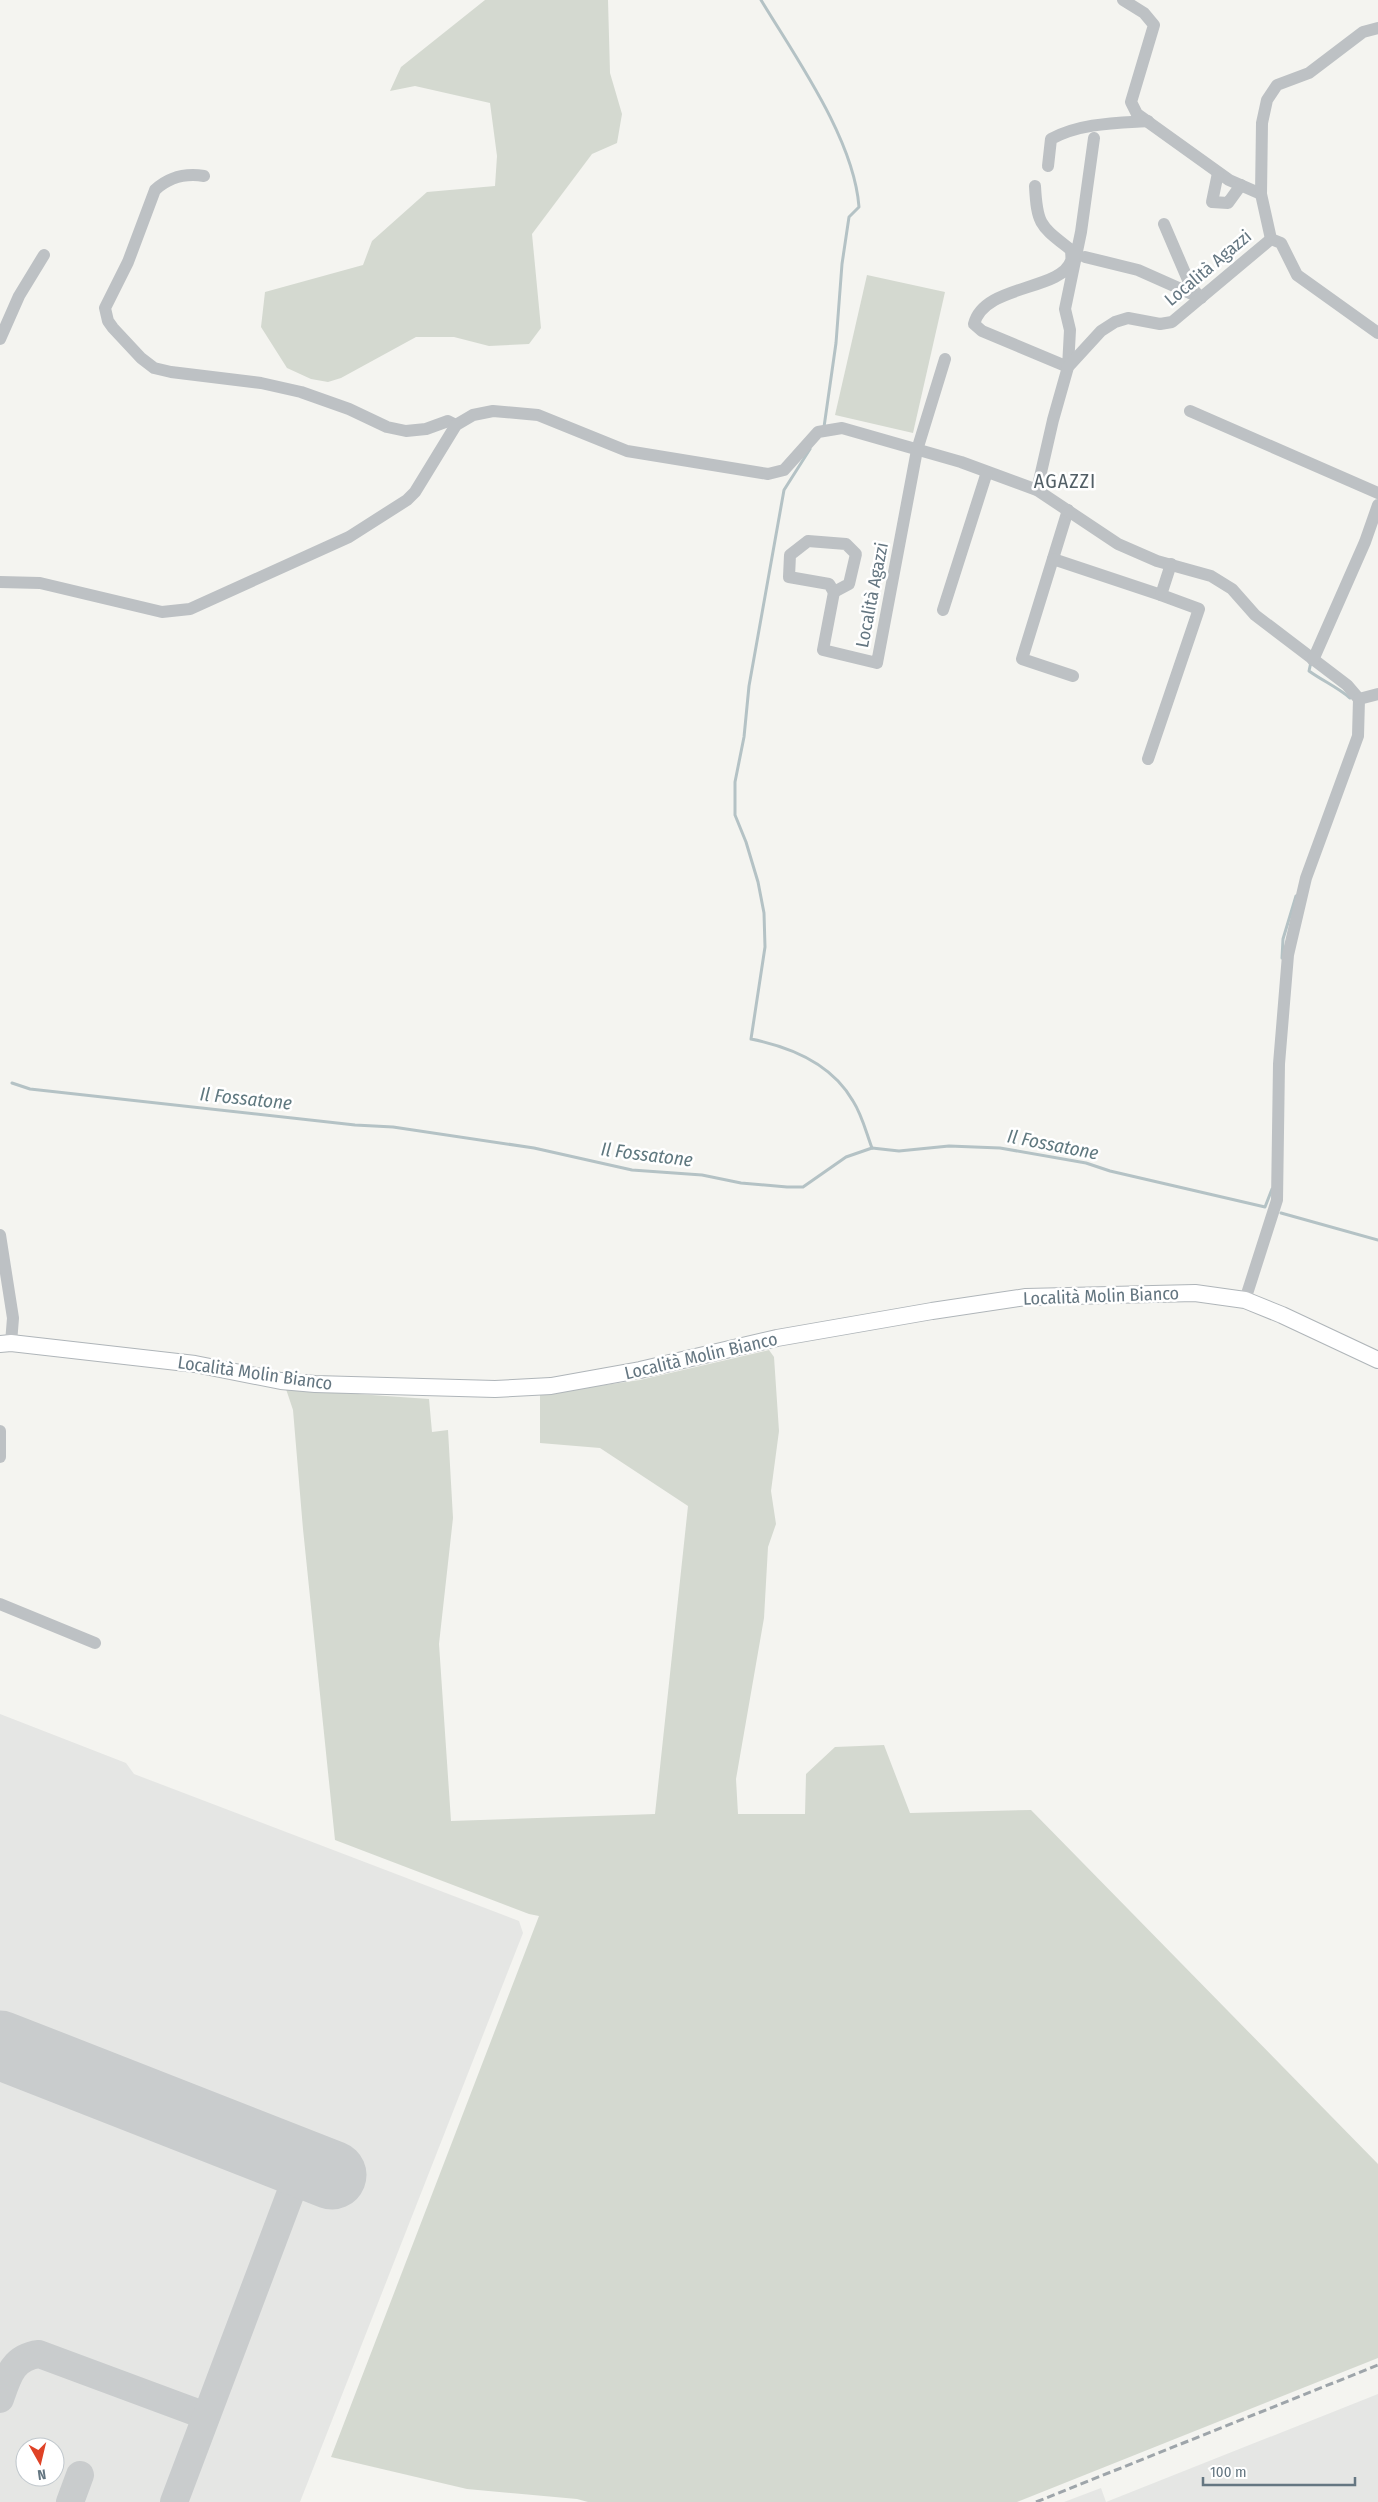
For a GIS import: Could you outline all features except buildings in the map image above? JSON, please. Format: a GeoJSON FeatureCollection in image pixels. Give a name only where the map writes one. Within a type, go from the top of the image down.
{"type":"FeatureCollection","features":[{"type":"Feature","properties":{"kind":"street"},"geometry":{"type":"LineString","coordinates":[[1123,0],[1144,13],[1154,25],[1131,102],[1137,114],[1218,173],[1261,194]]}},
{"type":"Feature","properties":{"kind":"street","name":"Località Agazzi"},"geometry":{"type":"LineString","coordinates":[[1271,239],[1261,194],[1262,122],[1266,100],[1276,85],[1309,73],[1362,32],[1378,28]]}},
{"type":"Feature","properties":{"kind":"street"},"geometry":{"type":"LineString","coordinates":[[1048,166],[1051,139],[1061,133],[1094,125],[1148,121]]}},
{"type":"Feature","properties":{"kind":"street","name":"Località Agazzi"},"geometry":{"type":"LineString","coordinates":[[1037,490],[1053,420],[1068,367],[1070,330],[1065,309],[1081,254],[1094,138]]}},
{"type":"Feature","properties":{"kind":"street"},"geometry":{"type":"LineString","coordinates":[[1218,173],[1212,202],[1228,203],[1241,185]]}},
{"type":"Feature","properties":{"kind":"street"},"geometry":{"type":"LineString","coordinates":[[204,176],[176,176],[164,182],[155,190],[128,262],[105,308],[112,328],[141,358],[154,368],[172,372],[261,383],[301,392],[349,409],[387,427],[406,431],[426,429],[448,421],[456,425]]}},
{"type":"Feature","properties":{"kind":"street"},"geometry":{"type":"LineString","coordinates":[[1035,186],[1036,213],[1043,228],[1071,250],[1071,262],[1061,273],[986,304],[977,314],[974,324],[982,332],[1068,367]]}},
{"type":"Feature","properties":{"kind":"street"},"geometry":{"type":"LineString","coordinates":[[1164,224],[1191,287],[1201,298]]}},
{"type":"Feature","properties":{"kind":"street","name":"Località Agazzi"},"geometry":{"type":"LineString","coordinates":[[1068,367],[1101,331],[1115,322],[1128,318],[1160,324],[1172,322],[1271,239]]}},
{"type":"Feature","properties":{"kind":"street","name":"Località Agazzi"},"geometry":{"type":"LineString","coordinates":[[1271,239],[1281,243],[1297,275],[1378,333]]}},
{"type":"Feature","properties":{"kind":"street"},"geometry":{"type":"LineString","coordinates":[[1081,254],[1119,258],[1162,271]]}},
{"type":"Feature","properties":{"kind":"street"},"geometry":{"type":"LineString","coordinates":[[1081,254],[1138,270],[1201,298]]}},
{"type":"Feature","properties":{"kind":"street"},"geometry":{"type":"LineString","coordinates":[[0,339],[19,296],[44,255]]}},
{"type":"Feature","properties":{"kind":"street"},"geometry":{"type":"LineString","coordinates":[[917,450],[946,359]]}},
{"type":"Feature","properties":{"kind":"street"},"geometry":{"type":"LineString","coordinates":[[0,582],[40,583],[162,612],[190,609],[349,537],[407,500],[415,492],[456,425],[473,414],[493,411],[538,415],[627,451],[768,474],[784,470],[818,432],[842,428],[987,472],[1037,490],[1118,544],[1171,564],[1211,576],[1232,589],[1255,615],[1347,685],[1359,699],[1358,736],[1306,878],[1288,955],[1278,1064],[1277,1200],[1245,1300]]}},
{"type":"Feature","properties":{"kind":"street"},"geometry":{"type":"LineString","coordinates":[[1190,411],[1378,493]]}},
{"type":"Feature","properties":{"kind":"street","name":"Località Agazzi"},"geometry":{"type":"LineString","coordinates":[[834,592],[823,650],[877,663],[917,450]]}},
{"type":"Feature","properties":{"kind":"street"},"geometry":{"type":"LineString","coordinates":[[943,610],[987,472]]}},
{"type":"Feature","properties":{"kind":"street"},"geometry":{"type":"LineString","coordinates":[[1313,660],[1362,550],[1378,505]]}},
{"type":"Feature","properties":{"kind":"street"},"geometry":{"type":"LineString","coordinates":[[1068,510],[1022,659],[1073,676]]}},
{"type":"Feature","properties":{"kind":"street"},"geometry":{"type":"LineString","coordinates":[[808,541],[846,544],[856,554],[849,584],[834,592],[829,584],[789,577],[790,555],[808,541]]}},
{"type":"Feature","properties":{"kind":"street"},"geometry":{"type":"LineString","coordinates":[[1053,559],[1199,609],[1148,759]]}},
{"type":"Feature","properties":{"kind":"street"},"geometry":{"type":"LineString","coordinates":[[1161,595],[1171,564]]}},
{"type":"Feature","properties":{"kind":"street"},"geometry":{"type":"LineString","coordinates":[[1359,699],[1378,694]]}},
{"type":"Feature","properties":{"kind":"street"},"geometry":{"type":"LineString","coordinates":[[0,1235],[13,1318],[6,1343]]}},
{"type":"Feature","properties":{"kind":"street","name":"Località Molin Bianco"},"geometry":{"type":"LineString","coordinates":[[6,1343],[195,1364],[281,1381],[315,1384],[495,1390],[551,1386],[640,1370],[778,1338],[932,1311],[1026,1297],[1195,1293],[1245,1300],[1282,1315],[1378,1360]]}},
{"type":"Feature","properties":{"kind":"street"},"geometry":{"type":"LineString","coordinates":[[0,1431],[0,1457]]}},
{"type":"Feature","properties":{"kind":"street"},"geometry":{"type":"LineString","coordinates":[[0,1604],[95,1643]]}},
{"type":"Feature","properties":{"kind":"shaded area"},"geometry":{"type":"Polygon","coordinates":[[[485,0],[608,0],[610,73],[622,114],[617,143],[592,154],[532,234],[541,328],[529,344],[489,346],[454,337],[416,337],[341,378],[328,382],[311,379],[287,368],[261,327],[265,292],[363,265],[372,241],[427,192],[495,186],[497,156],[490,103],[415,86],[390,91],[401,67],[485,0]]]}},
{"type":"Feature","properties":{"kind":"shaded area"},"geometry":{"type":"Polygon","coordinates":[[[867,275],[945,292],[913,433],[835,415],[867,275]]]}},
{"type":"Feature","properties":{"kind":"shaded area"},"geometry":{"type":"Polygon","coordinates":[[[769,1350],[774,1357],[779,1431],[771,1491],[776,1524],[768,1547],[764,1618],[736,1779],[738,1814],[805,1814],[806,1774],[835,1747],[884,1745],[910,1813],[1031,1810],[1378,2164],[1378,2358],[1017,2502],[588,2502],[577,2499],[467,2489],[331,2457],[539,1916],[529,1914],[335,1840],[303,1529],[293,1410],[286,1389],[429,1399],[432,1432],[448,1430],[453,1518],[439,1644],[451,1821],[655,1814],[688,1506],[600,1448],[540,1443],[540,1394],[640,1380],[769,1350]]]}},
{"type":"Feature","properties":{"kind":"shaded area"},"geometry":{"type":"Polygon","coordinates":[[[0,1714],[126,1763],[134,1774],[519,1921],[523,1933],[300,2502],[0,2502],[0,1714]]]}},
{"type":"Feature","properties":{"kind":"shaded area"},"geometry":{"type":"Polygon","coordinates":[[[1378,2394],[1378,2502],[1106,2502],[1378,2394]]]}},
{"type":"Feature","properties":{"kind":"shaded area"},"geometry":{"type":"Polygon","coordinates":[[[1101,2488],[1106,2502],[1064,2502],[1101,2488]]]}},
{"type":"Feature","properties":{"kind":"waterway"},"geometry":{"type":"LineString","coordinates":[[761,0],[806,73],[835,127],[855,181],[859,207],[849,217],[842,264],[836,343],[824,427]]}},
{"type":"Feature","properties":{"kind":"waterway"},"geometry":{"type":"LineString","coordinates":[[810,449],[784,490],[749,686],[744,737],[735,782],[735,815],[746,842],[758,882],[764,913],[765,947],[751,1039],[795,1052],[822,1067],[834,1077],[856,1106],[872,1148]]}},
{"type":"Feature","properties":{"kind":"waterway"},"geometry":{"type":"LineString","coordinates":[[1311,662],[1309,671],[1350,698]]}},
{"type":"Feature","properties":{"kind":"waterway"},"geometry":{"type":"LineString","coordinates":[[1282,958],[1283,939],[1296,896]]}},
{"type":"Feature","properties":{"kind":"waterway","name":"Il Fossatone"},"geometry":{"type":"LineString","coordinates":[[12,1083],[30,1089],[355,1125],[393,1127],[534,1148],[632,1170],[702,1175],[741,1183],[787,1187],[803,1187],[846,1157],[872,1148],[899,1151],[949,1146],[1000,1148],[1086,1163],[1110,1171],[1265,1207],[1272,1189]]}},
{"type":"Feature","properties":{"kind":"waterway","name":"Il Fossatone"},"geometry":{"type":"LineString","coordinates":[[1281,1213],[1378,1240]]}},
{"type":"Feature","properties":{"kind":"taxiway"},"geometry":{"type":"LineString","coordinates":[[174,2502],[302,2163]]}},
{"type":"Feature","properties":{"kind":"taxiway"},"geometry":{"type":"LineString","coordinates":[[0,2399],[9,2375],[17,2363],[30,2356],[39,2354],[206,2416]]}},
{"type":"Feature","properties":{"kind":"taxiway"},"geometry":{"type":"LineString","coordinates":[[70,2502],[80,2475]]}},
{"type":"Feature","properties":{"kind":"runway"},"geometry":{"type":"LineString","coordinates":[[0,2045],[332,2175]]}},
{"type":"Feature","properties":{"kind":"railway"},"geometry":{"type":"LineString","coordinates":[[1036,2502],[1378,2365]]}},
{"type":"Feature","properties":{"kind":"district","name":"AGAZZI"},"geometry":{"type":"Point","coordinates":[1065,481]}}]}
